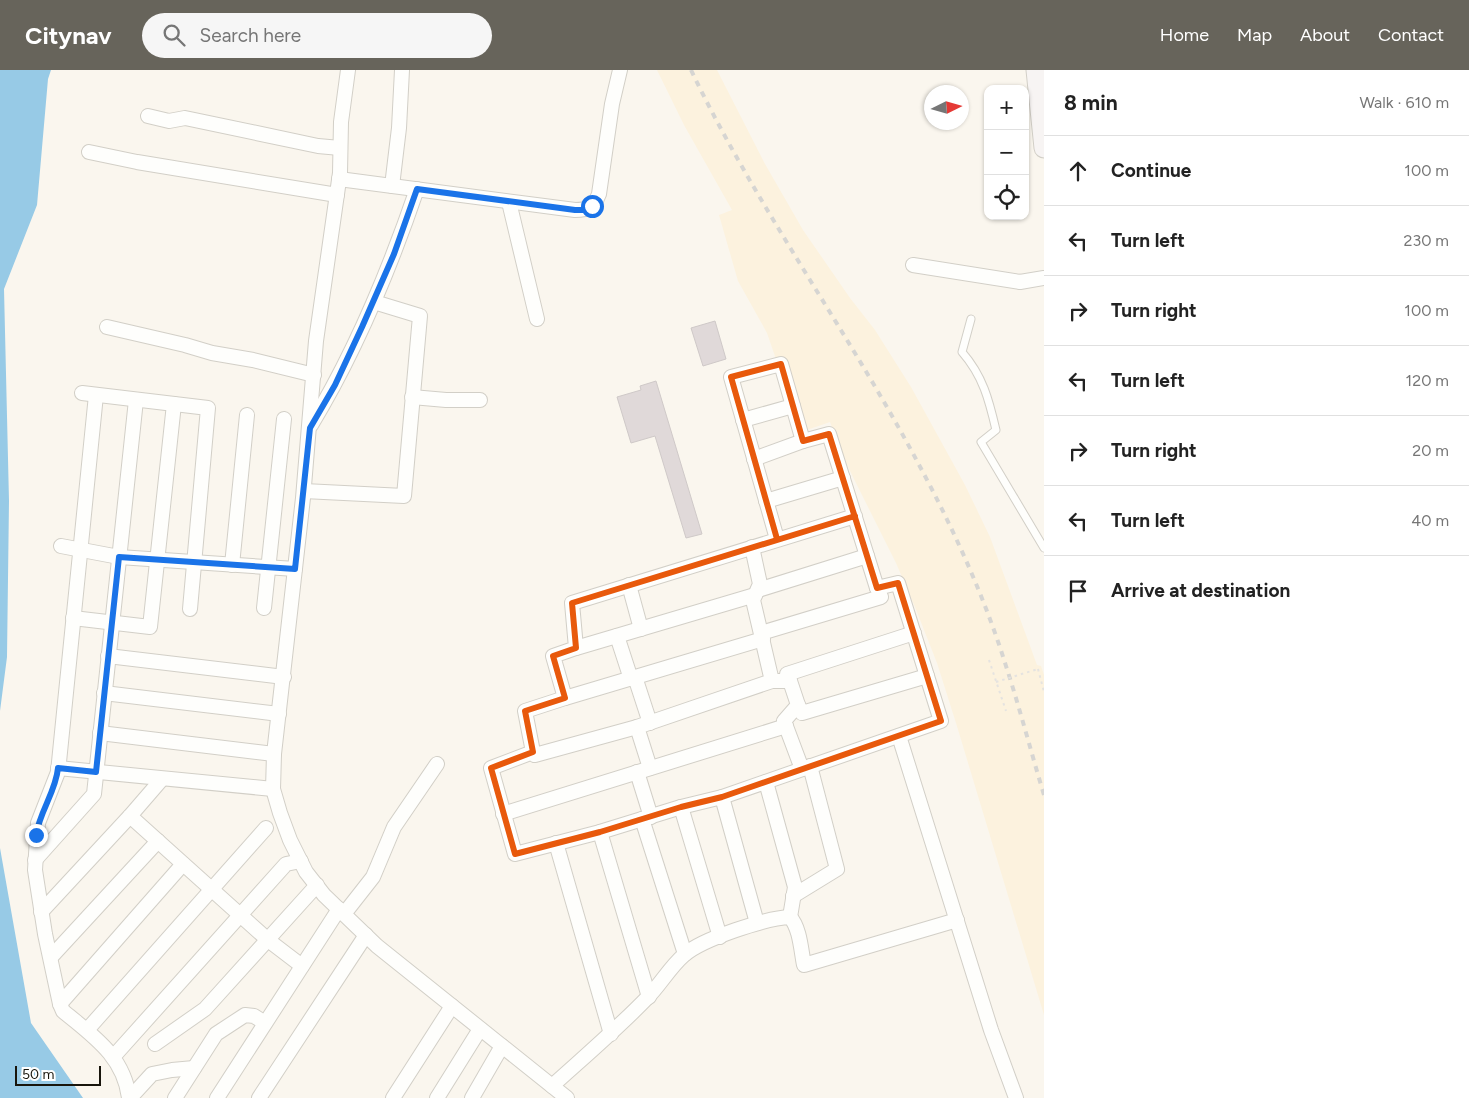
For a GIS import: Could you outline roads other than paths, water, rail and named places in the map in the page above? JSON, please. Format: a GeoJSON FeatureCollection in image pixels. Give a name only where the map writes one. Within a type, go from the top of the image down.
{"type":"FeatureCollection","features":[{"type":"Feature","properties":{"kind":"main road"},"geometry":{"type":"LineString","coordinates":[[1036,70],[1044,148]]}},
{"type":"Feature","properties":{"kind":"street"},"geometry":{"type":"LineString","coordinates":[[348,70],[341,122],[339,179],[331,247],[320,303],[304,490],[274,754],[273,789],[280,813],[301,861],[324,896],[377,946],[567,1098]]}},
{"type":"Feature","properties":{"kind":"street"},"geometry":{"type":"LineString","coordinates":[[392,186],[399,128],[402,70]]}},
{"type":"Feature","properties":{"kind":"street"},"geometry":{"type":"LineString","coordinates":[[339,179],[583,210],[592,206],[598,194],[612,104],[620,70]]}},
{"type":"Feature","properties":{"kind":"street"},"geometry":{"type":"LineString","coordinates":[[148,116],[169,121],[185,118],[318,146],[340,148]]}},
{"type":"Feature","properties":{"kind":"street"},"geometry":{"type":"LineString","coordinates":[[89,152],[137,162],[337,195]]}},
{"type":"Feature","properties":{"kind":"street"},"geometry":{"type":"LineString","coordinates":[[310,428],[335,385],[374,302],[394,254],[417,189]]}},
{"type":"Feature","properties":{"kind":"street"},"geometry":{"type":"LineString","coordinates":[[509,202],[537,319]]}},
{"type":"Feature","properties":{"kind":"street"},"geometry":{"type":"LineString","coordinates":[[913,265],[1020,282],[1044,278]]}},
{"type":"Feature","properties":{"kind":"street"},"geometry":{"type":"LineString","coordinates":[[304,490],[404,496],[420,316],[374,302]]}},
{"type":"Feature","properties":{"kind":"street"},"geometry":{"type":"LineString","coordinates":[[107,327],[212,353],[253,360],[314,375]]}},
{"type":"Feature","properties":{"kind":"street"},"geometry":{"type":"LineString","coordinates":[[776,539],[731,377],[780,364],[804,441]]}},
{"type":"Feature","properties":{"kind":"street"},"geometry":{"type":"LineString","coordinates":[[82,393],[208,408],[190,609]]}},
{"type":"Feature","properties":{"kind":"street"},"geometry":{"type":"LineString","coordinates":[[96,395],[58,768],[38,824],[35,870],[60,1004],[64,1010],[114,1056],[130,1098],[152,1074],[194,1068]]}},
{"type":"Feature","properties":{"kind":"street"},"geometry":{"type":"LineString","coordinates":[[412,397],[480,400]]}},
{"type":"Feature","properties":{"kind":"street"},"geometry":{"type":"LineString","coordinates":[[35,860],[94,794],[136,400]]}},
{"type":"Feature","properties":{"kind":"street"},"geometry":{"type":"LineString","coordinates":[[73,618],[150,628],[174,404]]}},
{"type":"Feature","properties":{"kind":"street"},"geometry":{"type":"LineString","coordinates":[[743,420],[793,406]]}},
{"type":"Feature","properties":{"kind":"street"},"geometry":{"type":"LineString","coordinates":[[232,565],[247,415]]}},
{"type":"Feature","properties":{"kind":"street"},"geometry":{"type":"LineString","coordinates":[[264,608],[284,419]]}},
{"type":"Feature","properties":{"kind":"street"},"geometry":{"type":"LineString","coordinates":[[533,752],[526,711],[880,597],[829,434],[754,459]]}},
{"type":"Feature","properties":{"kind":"street"},"geometry":{"type":"LineString","coordinates":[[766,501],[843,478]]}},
{"type":"Feature","properties":{"kind":"street"},"geometry":{"type":"LineString","coordinates":[[576,648],[572,603],[855,516]]}},
{"type":"Feature","properties":{"kind":"street"},"geometry":{"type":"LineString","coordinates":[[61,546],[119,557],[295,569]]}},
{"type":"Feature","properties":{"kind":"street"},"geometry":{"type":"LineString","coordinates":[[752,547],[760,584],[753,600],[772,681]]}},
{"type":"Feature","properties":{"kind":"street"},"geometry":{"type":"LineString","coordinates":[[565,698],[553,656],[757,593],[867,556]]}},
{"type":"Feature","properties":{"kind":"street"},"geometry":{"type":"LineString","coordinates":[[790,681],[772,681],[643,725],[535,755],[533,752],[491,768],[515,854],[722,797],[941,721],[898,583],[877,588]]}},
{"type":"Feature","properties":{"kind":"street"},"geometry":{"type":"LineString","coordinates":[[628,585],[641,629]]}},
{"type":"Feature","properties":{"kind":"street"},"geometry":{"type":"LineString","coordinates":[[914,634],[787,674],[802,713],[927,676]]}},
{"type":"Feature","properties":{"kind":"street"},"geometry":{"type":"LineString","coordinates":[[617,636],[633,678],[643,725],[647,818],[684,954]]}},
{"type":"Feature","properties":{"kind":"street"},"geometry":{"type":"LineString","coordinates":[[108,656],[284,677]]}},
{"type":"Feature","properties":{"kind":"street"},"geometry":{"type":"LineString","coordinates":[[104,694],[279,714]]}},
{"type":"Feature","properties":{"kind":"street"},"geometry":{"type":"LineString","coordinates":[[794,896],[837,868],[806,768],[784,721],[798,705]]}},
{"type":"Feature","properties":{"kind":"street"},"geometry":{"type":"LineString","coordinates":[[503,814],[786,726]]}},
{"type":"Feature","properties":{"kind":"street"},"geometry":{"type":"LineString","coordinates":[[100,733],[274,754]]}},
{"type":"Feature","properties":{"kind":"street"},"geometry":{"type":"LineString","coordinates":[[899,736],[991,1030],[1016,1098]]}},
{"type":"Feature","properties":{"kind":"street"},"geometry":{"type":"LineString","coordinates":[[217,1098],[302,966],[341,912],[373,877],[394,828],[437,764]]}},
{"type":"Feature","properties":{"kind":"street"},"geometry":{"type":"LineString","coordinates":[[58,768],[273,789]]}},
{"type":"Feature","properties":{"kind":"street"},"geometry":{"type":"LineString","coordinates":[[42,912],[162,779]]}},
{"type":"Feature","properties":{"kind":"street"},"geometry":{"type":"LineString","coordinates":[[766,782],[795,887],[790,917]]}},
{"type":"Feature","properties":{"kind":"street"},"geometry":{"type":"LineString","coordinates":[[722,797],[757,923]]}},
{"type":"Feature","properties":{"kind":"street"},"geometry":{"type":"LineString","coordinates":[[681,807],[720,937]]}},
{"type":"Feature","properties":{"kind":"street"},"geometry":{"type":"LineString","coordinates":[[130,816],[268,940],[302,966]]}},
{"type":"Feature","properties":{"kind":"street"},"geometry":{"type":"LineString","coordinates":[[87,1030],[266,828]]}},
{"type":"Feature","properties":{"kind":"street"},"geometry":{"type":"LineString","coordinates":[[600,832],[649,997]]}},
{"type":"Feature","properties":{"kind":"street"},"geometry":{"type":"LineString","coordinates":[[51,957],[158,841]]}},
{"type":"Feature","properties":{"kind":"street"},"geometry":{"type":"LineString","coordinates":[[556,843],[611,1034]]}},
{"type":"Feature","properties":{"kind":"street"},"geometry":{"type":"LineString","coordinates":[[114,1056],[286,864],[301,861]]}},
{"type":"Feature","properties":{"kind":"street"},"geometry":{"type":"LineString","coordinates":[[60,1004],[183,864]]}},
{"type":"Feature","properties":{"kind":"street"},"geometry":{"type":"LineString","coordinates":[[155,1044],[205,1009],[316,885]]}},
{"type":"Feature","properties":{"kind":"street"},"geometry":{"type":"LineString","coordinates":[[790,917],[794,920],[798,933],[804,965],[957,920]]}},
{"type":"Feature","properties":{"kind":"street"},"geometry":{"type":"LineString","coordinates":[[552,1086],[611,1034],[649,997],[684,954],[720,937],[757,923],[790,917]]}},
{"type":"Feature","properties":{"kind":"street"},"geometry":{"type":"LineString","coordinates":[[259,1098],[366,935]]}},
{"type":"Feature","properties":{"kind":"street"},"geometry":{"type":"LineString","coordinates":[[393,1098],[452,1006]]}},
{"type":"Feature","properties":{"kind":"street"},"geometry":{"type":"LineString","coordinates":[[175,1098],[216,1034],[245,1015],[265,1023]]}},
{"type":"Feature","properties":{"kind":"street"},"geometry":{"type":"LineString","coordinates":[[437,1098],[480,1030]]}},
{"type":"Feature","properties":{"kind":"street"},"geometry":{"type":"LineString","coordinates":[[472,1098],[502,1046]]}},
{"type":"Feature","properties":{"kind":"lane"},"geometry":{"type":"LineString","coordinates":[[971,319],[962,352],[973,365],[988,395],[996,430],[981,442],[1044,548]]}},
{"type":"Feature","properties":{"kind":"water"},"geometry":{"type":"Polygon","coordinates":[[[0,70],[51,70],[48,79],[37,205],[4,289],[9,501],[7,657],[0,711],[0,70]]]}},
{"type":"Feature","properties":{"kind":"water"},"geometry":{"type":"Polygon","coordinates":[[[0,848],[31,1023],[83,1098],[0,1098],[0,848]]]}},
{"type":"Feature","properties":{"kind":"railway"},"geometry":{"type":"LineString","coordinates":[[691,70],[744,170],[890,412],[943,510],[988,613],[1016,698],[1044,795]]}}]}
